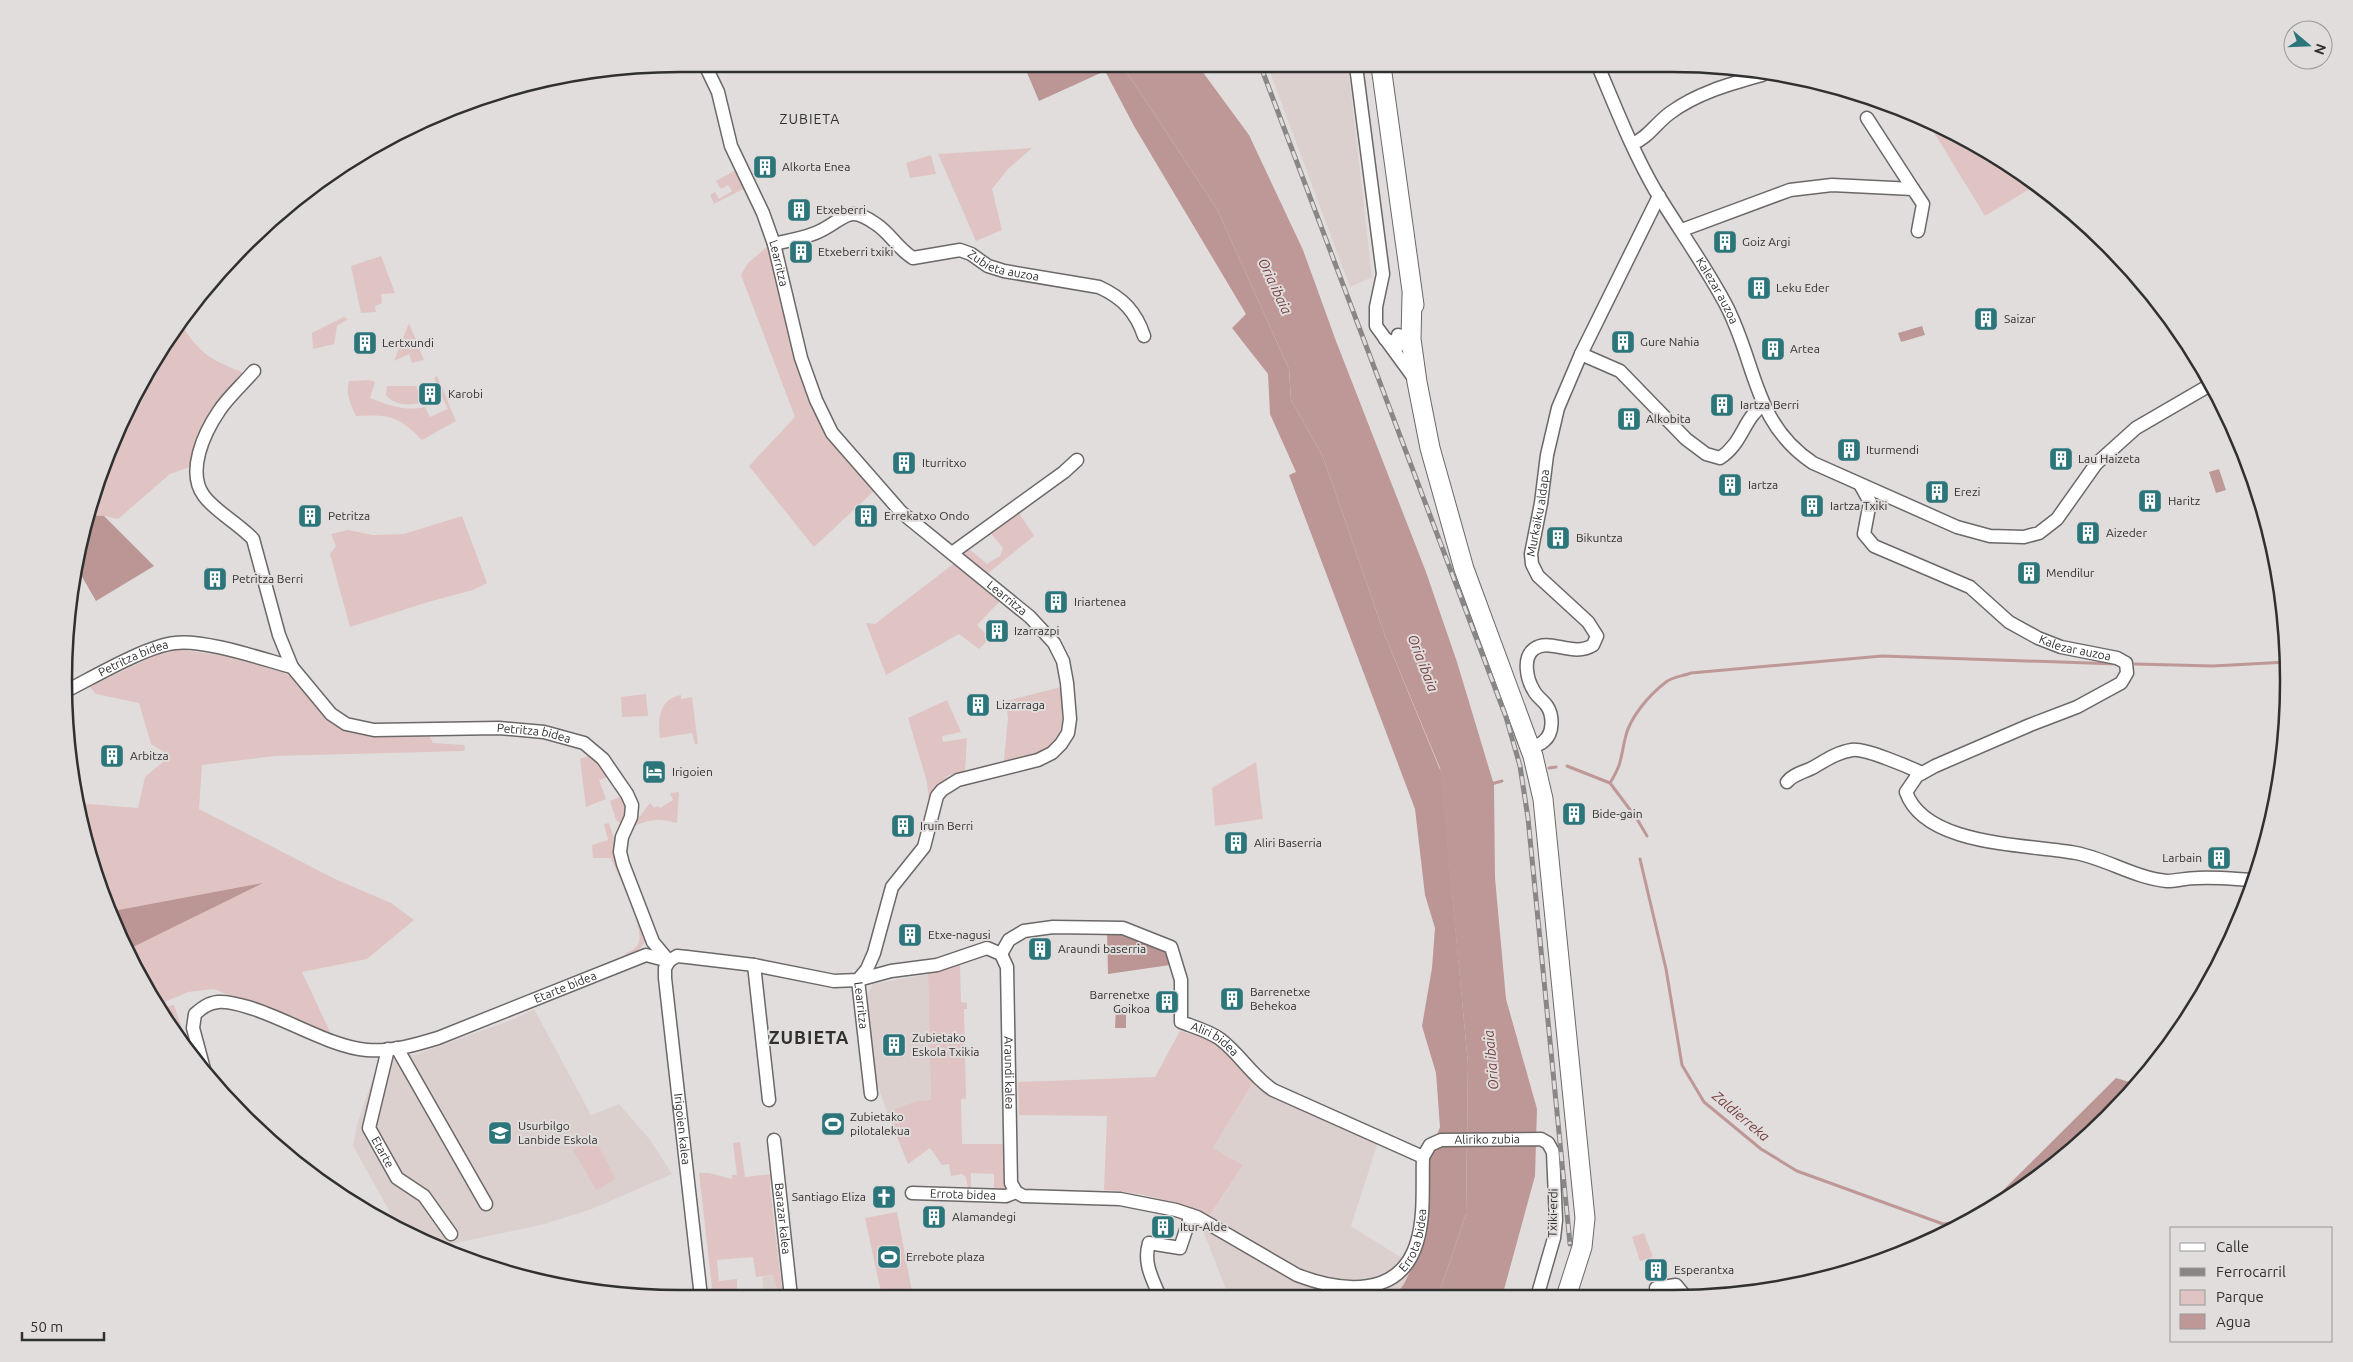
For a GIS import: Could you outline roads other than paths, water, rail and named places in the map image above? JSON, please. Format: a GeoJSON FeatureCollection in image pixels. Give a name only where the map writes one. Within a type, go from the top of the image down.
{"type":"FeatureCollection","features":[{"type":"Feature","properties":{"kind":"highway"},"geometry":{"type":"LineString","coordinates":[[1382,72],[1422,382],[1449,515],[1470,584],[1530,748],[1544,812],[1584,1210],[1583,1240],[1568,1290]]}},
{"type":"Feature","properties":{"kind":"highway"},"geometry":{"type":"LineString","coordinates":[[1414,320],[1404,337],[1417,349],[1422,382]]}},
{"type":"Feature","properties":{"kind":"street","name":"Learritza"},"geometry":{"type":"LineString","coordinates":[[708,72],[718,92],[732,146],[763,213],[774,244],[801,358],[816,400],[832,433],[901,512],[1030,617],[1054,643],[1062,661],[1068,683],[1070,719],[1068,733],[1061,744],[1052,753],[1038,760],[958,780],[942,790],[934,803],[924,847],[892,887],[874,952],[867,970],[858,980],[870,1094]]}},
{"type":"Feature","properties":{"kind":"street"},"geometry":{"type":"LineString","coordinates":[[1357,72],[1383,274],[1375,318],[1383,336],[1422,382]]}},
{"type":"Feature","properties":{"kind":"street","name":"Kalezar auzoa"},"geometry":{"type":"LineString","coordinates":[[1601,72],[1632,144],[1659,196],[1682,230],[1734,320],[1763,405],[1775,426],[1800,454],[1814,463],[1861,486],[1957,527],[1976,533],[2008,538],[2039,533],[2067,507],[2096,464],[2136,428],[2205,388]]}},
{"type":"Feature","properties":{"kind":"street"},"geometry":{"type":"LineString","coordinates":[[1632,144],[1646,136],[1669,114],[1695,97],[1752,78]]}},
{"type":"Feature","properties":{"kind":"street"},"geometry":{"type":"LineString","coordinates":[[1867,118],[1923,204],[1918,231]]}},
{"type":"Feature","properties":{"kind":"street"},"geometry":{"type":"LineString","coordinates":[[1682,230],[1790,190],[1832,185],[1913,190]]}},
{"type":"Feature","properties":{"kind":"street","name":"Murkaiku aldapa"},"geometry":{"type":"LineString","coordinates":[[1530,748],[1544,741],[1550,732],[1552,724],[1548,707],[1530,685],[1527,668],[1529,655],[1535,648],[1544,645],[1582,650],[1593,646],[1597,636],[1588,622],[1538,576],[1533,568],[1531,559],[1550,439],[1558,408],[1581,354],[1659,196]]}},
{"type":"Feature","properties":{"kind":"street","name":"Zubieta auzoa"},"geometry":{"type":"LineString","coordinates":[[774,244],[822,231],[840,217],[854,213],[866,217],[879,225],[903,252],[913,258],[960,250],[971,254],[988,266],[1004,271],[1099,287],[1112,293],[1127,304],[1138,318],[1144,336]]}},
{"type":"Feature","properties":{"kind":"street"},"geometry":{"type":"LineString","coordinates":[[1383,336],[1400,345],[1404,337]]}},
{"type":"Feature","properties":{"kind":"street"},"geometry":{"type":"LineString","coordinates":[[1581,354],[1620,371],[1686,439],[1706,454],[1720,458],[1732,450],[1754,411],[1763,405]]}},
{"type":"Feature","properties":{"kind":"street","name":"Petritza bidea"},"geometry":{"type":"LineString","coordinates":[[254,371],[219,410],[206,433],[196,474],[198,486],[205,498],[242,527],[253,539],[279,635],[292,667],[331,714],[346,724],[374,730],[499,728],[544,732],[584,743],[603,759],[627,794],[632,805],[631,817],[622,837],[620,852],[653,942],[669,961]]}},
{"type":"Feature","properties":{"kind":"street"},"geometry":{"type":"LineString","coordinates":[[952,553],[1064,472],[1077,460]]}},
{"type":"Feature","properties":{"kind":"street","name":"Kalezar auzoa"},"geometry":{"type":"LineString","coordinates":[[1861,486],[1870,502],[1864,534],[1874,546],[1970,587],[2009,622],[2038,638],[2061,647],[2117,658],[2126,664],[2127,673],[2121,684],[2077,707],[1997,738],[1917,776],[1906,792],[1911,805],[1928,819],[1951,831],[2012,846],[2078,853],[2149,878],[2168,881],[2197,878],[2247,880]]}},
{"type":"Feature","properties":{"kind":"street","name":"Petritza bidea"},"geometry":{"type":"LineString","coordinates":[[72,688],[154,648],[176,642],[235,652],[292,667]]}},
{"type":"Feature","properties":{"kind":"street"},"geometry":{"type":"LineString","coordinates":[[1787,782],[1791,777],[1803,773],[1838,753],[1855,749],[1902,764],[1922,773]]}},
{"type":"Feature","properties":{"kind":"street","name":"Aliri bidea"},"geometry":{"type":"LineString","coordinates":[[1001,954],[1008,940],[1024,931],[1053,927],[1123,928],[1171,947],[1182,980],[1181,1022],[1209,1032],[1222,1040],[1258,1080],[1273,1090],[1423,1157]]}},
{"type":"Feature","properties":{"kind":"street","name":"Etarte bidea"},"geometry":{"type":"LineString","coordinates":[[200,1053],[193,1028],[195,1014],[204,1006],[217,1002],[235,1003],[270,1014],[345,1046],[367,1050],[392,1049],[438,1038],[646,955],[669,961],[677,956],[754,965],[834,981],[858,980],[891,971],[937,965],[987,948],[1001,954]]}},
{"type":"Feature","properties":{"kind":"street","name":"Araundi kalea"},"geometry":{"type":"LineString","coordinates":[[1001,954],[1007,967],[1011,1183],[1016,1192]]}},
{"type":"Feature","properties":{"kind":"street","name":"Irigoien kalea"},"geometry":{"type":"LineString","coordinates":[[669,961],[665,968],[665,978],[700,1290]]}},
{"type":"Feature","properties":{"kind":"street"},"geometry":{"type":"LineString","coordinates":[[754,965],[769,1100]]}},
{"type":"Feature","properties":{"kind":"street"},"geometry":{"type":"LineString","coordinates":[[392,1049],[486,1204]]}},
{"type":"Feature","properties":{"kind":"street","name":"Etarte"},"geometry":{"type":"LineString","coordinates":[[392,1049],[369,1128],[397,1178],[424,1196],[450,1234]]}},
{"type":"Feature","properties":{"kind":"street","name":"Aliriko zubia"},"geometry":{"type":"LineString","coordinates":[[1423,1157],[1430,1145],[1442,1140],[1534,1138]]}},
{"type":"Feature","properties":{"kind":"street","name":"Txiki-erdi"},"geometry":{"type":"LineString","coordinates":[[1534,1138],[1545,1140],[1553,1152],[1556,1220],[1550,1255],[1539,1290]]}},
{"type":"Feature","properties":{"kind":"street","name":"Barazar kalea"},"geometry":{"type":"LineString","coordinates":[[774,1140],[790,1290]]}},
{"type":"Feature","properties":{"kind":"street","name":"Errota bidea"},"geometry":{"type":"LineString","coordinates":[[912,1193],[1006,1196],[1016,1192],[1023,1196],[1128,1200],[1191,1215],[1298,1275],[1315,1282],[1356,1288],[1377,1285],[1394,1277],[1408,1261],[1417,1241],[1423,1157]]}},
{"type":"Feature","properties":{"kind":"street"},"geometry":{"type":"LineString","coordinates":[[1157,1290],[1145,1256],[1149,1243],[1180,1248],[1191,1215]]}},
{"type":"Feature","properties":{"kind":"street"},"geometry":{"type":"LineString","coordinates":[[1656,1288],[1676,1285],[1680,1290]]}},
{"type":"Feature","properties":{"kind":"water","name":"Oria ibaia"},"geometry":{"type":"Polygon","coordinates":[[[1126,72],[1203,72],[1249,135],[1303,250],[1336,341],[1426,572],[1457,662],[1494,785],[1495,878],[1506,999],[1537,1109],[1535,1176],[1504,1290],[1440,1290],[1466,1214],[1468,1064],[1440,768],[1385,636],[1323,457],[1291,400],[1289,369],[1217,209],[1126,72]]]}},
{"type":"Feature","properties":{"kind":"water"},"geometry":{"type":"Polygon","coordinates":[[[1922,326],[1925,335],[1901,342],[1898,333],[1922,326]]]}},
{"type":"Feature","properties":{"kind":"water"},"geometry":{"type":"Polygon","coordinates":[[[2219,469],[2226,490],[2216,493],[2209,472],[2219,469]]]}},
{"type":"Feature","properties":{"kind":"water"},"geometry":{"type":"Polygon","coordinates":[[[1116,1008],[1126,1008],[1126,1028],[1115,1028],[1116,1008]]]}},
{"type":"Feature","properties":{"kind":"waterway"},"geometry":{"type":"LineString","coordinates":[[1610,783],[1619,766],[1627,731],[1635,715],[1653,693],[1668,680],[1691,673],[1882,656],[2117,664]]}},
{"type":"Feature","properties":{"kind":"waterway"},"geometry":{"type":"LineString","coordinates":[[2135,664],[2213,666],[2280,662]]}},
{"type":"Feature","properties":{"kind":"waterway"},"geometry":{"type":"LineString","coordinates":[[1567,766],[1610,783],[1637,819],[1647,836]]}},
{"type":"Feature","properties":{"kind":"waterway"},"geometry":{"type":"LineString","coordinates":[[1549,768],[1556,767]]}},
{"type":"Feature","properties":{"kind":"waterway"},"geometry":{"type":"LineString","coordinates":[[1491,784],[1502,781]]}},
{"type":"Feature","properties":{"kind":"waterway","name":"Zaldierreka"},"geometry":{"type":"LineString","coordinates":[[1640,859],[1666,969],[1682,1065],[1704,1102],[1761,1149],[1797,1171],[1943,1224],[1947,1223]]}},
{"type":"Feature","properties":{"kind":"railway"},"geometry":{"type":"LineString","coordinates":[[1263,72],[1506,717],[1520,766],[1528,818],[1570,1244]]}},
{"type":"Feature","properties":{"kind":"place","name":"Alkorta Enea"},"geometry":{"type":"Point","coordinates":[765,167]}},
{"type":"Feature","properties":{"kind":"place","name":"Etxeberri"},"geometry":{"type":"Point","coordinates":[799,210]}},
{"type":"Feature","properties":{"kind":"place","name":"Goiz Argi"},"geometry":{"type":"Point","coordinates":[1725,242]}},
{"type":"Feature","properties":{"kind":"place","name":"Etxeberri txiki"},"geometry":{"type":"Point","coordinates":[801,252]}},
{"type":"Feature","properties":{"kind":"place","name":"Leku Eder"},"geometry":{"type":"Point","coordinates":[1759,288]}},
{"type":"Feature","properties":{"kind":"place","name":"Saizar"},"geometry":{"type":"Point","coordinates":[1986,319]}},
{"type":"Feature","properties":{"kind":"place","name":"Gure Nahia"},"geometry":{"type":"Point","coordinates":[1623,342]}},
{"type":"Feature","properties":{"kind":"place","name":"Lertxundi"},"geometry":{"type":"Point","coordinates":[365,343]}},
{"type":"Feature","properties":{"kind":"place","name":"Artea"},"geometry":{"type":"Point","coordinates":[1773,349]}},
{"type":"Feature","properties":{"kind":"place","name":"Karobi"},"geometry":{"type":"Point","coordinates":[430,394]}},
{"type":"Feature","properties":{"kind":"place","name":"Iartza Berri"},"geometry":{"type":"Point","coordinates":[1722,405]}},
{"type":"Feature","properties":{"kind":"place","name":"Alkobita"},"geometry":{"type":"Point","coordinates":[1629,419]}},
{"type":"Feature","properties":{"kind":"place","name":"Iturmendi"},"geometry":{"type":"Point","coordinates":[1849,450]}},
{"type":"Feature","properties":{"kind":"place","name":"Lau Haizeta"},"geometry":{"type":"Point","coordinates":[2061,459]}},
{"type":"Feature","properties":{"kind":"place","name":"Iturritxo"},"geometry":{"type":"Point","coordinates":[904,463]}},
{"type":"Feature","properties":{"kind":"place","name":"Iartza"},"geometry":{"type":"Point","coordinates":[1730,485]}},
{"type":"Feature","properties":{"kind":"place","name":"Erezi"},"geometry":{"type":"Point","coordinates":[1937,492]}},
{"type":"Feature","properties":{"kind":"place","name":"Haritz"},"geometry":{"type":"Point","coordinates":[2150,501]}},
{"type":"Feature","properties":{"kind":"place","name":"Iartza Txiki"},"geometry":{"type":"Point","coordinates":[1812,506]}},
{"type":"Feature","properties":{"kind":"place","name":"Petritza"},"geometry":{"type":"Point","coordinates":[310,516]}},
{"type":"Feature","properties":{"kind":"place","name":"Errekatxo Ondo"},"geometry":{"type":"Point","coordinates":[866,516]}},
{"type":"Feature","properties":{"kind":"place","name":"Aizeder"},"geometry":{"type":"Point","coordinates":[2088,533]}},
{"type":"Feature","properties":{"kind":"place","name":"Bikuntza"},"geometry":{"type":"Point","coordinates":[1558,538]}},
{"type":"Feature","properties":{"kind":"place","name":"Mendilur"},"geometry":{"type":"Point","coordinates":[2029,573]}},
{"type":"Feature","properties":{"kind":"place","name":"Petritza Berri"},"geometry":{"type":"Point","coordinates":[215,579]}},
{"type":"Feature","properties":{"kind":"place","name":"Iriartenea"},"geometry":{"type":"Point","coordinates":[1056,602]}},
{"type":"Feature","properties":{"kind":"place","name":"Izarrazpi"},"geometry":{"type":"Point","coordinates":[997,631]}},
{"type":"Feature","properties":{"kind":"place","name":"Lizarraga"},"geometry":{"type":"Point","coordinates":[978,705]}},
{"type":"Feature","properties":{"kind":"place","name":"Arbitza"},"geometry":{"type":"Point","coordinates":[112,756]}},
{"type":"Feature","properties":{"kind":"place","name":"Irigoien"},"geometry":{"type":"Point","coordinates":[654,772]}},
{"type":"Feature","properties":{"kind":"place","name":"Bide-gain"},"geometry":{"type":"Point","coordinates":[1574,814]}},
{"type":"Feature","properties":{"kind":"place","name":"Iruin Berri"},"geometry":{"type":"Point","coordinates":[903,826]}},
{"type":"Feature","properties":{"kind":"place","name":"Aliri Baserria"},"geometry":{"type":"Point","coordinates":[1236,843]}},
{"type":"Feature","properties":{"kind":"place","name":"Larbain"},"geometry":{"type":"Point","coordinates":[2219,858]}},
{"type":"Feature","properties":{"kind":"place","name":"Etxe-nagusi"},"geometry":{"type":"Point","coordinates":[910,935]}},
{"type":"Feature","properties":{"kind":"place","name":"Araundi baserria"},"geometry":{"type":"Point","coordinates":[1040,949]}},
{"type":"Feature","properties":{"kind":"place","name":"Barrenetxe Behekoa"},"geometry":{"type":"Point","coordinates":[1232,999]}},
{"type":"Feature","properties":{"kind":"place","name":"Barrenetxe Goikoa"},"geometry":{"type":"Point","coordinates":[1167,1002]}},
{"type":"Feature","properties":{"kind":"place","name":"Zubietako Eskola Txikia"},"geometry":{"type":"Point","coordinates":[894,1045]}},
{"type":"Feature","properties":{"kind":"place","name":"Zubietako pilotalekua"},"geometry":{"type":"Point","coordinates":[833,1124]}},
{"type":"Feature","properties":{"kind":"place","name":"Usurbilgo Lanbide Eskola"},"geometry":{"type":"Point","coordinates":[500,1133]}},
{"type":"Feature","properties":{"kind":"place","name":"Santiago Eliza"},"geometry":{"type":"Point","coordinates":[884,1197]}},
{"type":"Feature","properties":{"kind":"place","name":"Alamandegi"},"geometry":{"type":"Point","coordinates":[934,1217]}},
{"type":"Feature","properties":{"kind":"place","name":"Itur-Alde"},"geometry":{"type":"Point","coordinates":[1163,1227]}},
{"type":"Feature","properties":{"kind":"place","name":"Errebote plaza"},"geometry":{"type":"Point","coordinates":[889,1257]}},
{"type":"Feature","properties":{"kind":"place","name":"Esperantxa"},"geometry":{"type":"Point","coordinates":[1656,1270]}},
{"type":"Feature","properties":{"kind":"district","name":"ZUBIETA"},"geometry":{"type":"Point","coordinates":[810,119]}},
{"type":"Feature","properties":{"kind":"district","name":"ZUBIETA"},"geometry":{"type":"Point","coordinates":[809,1038]}}]}
